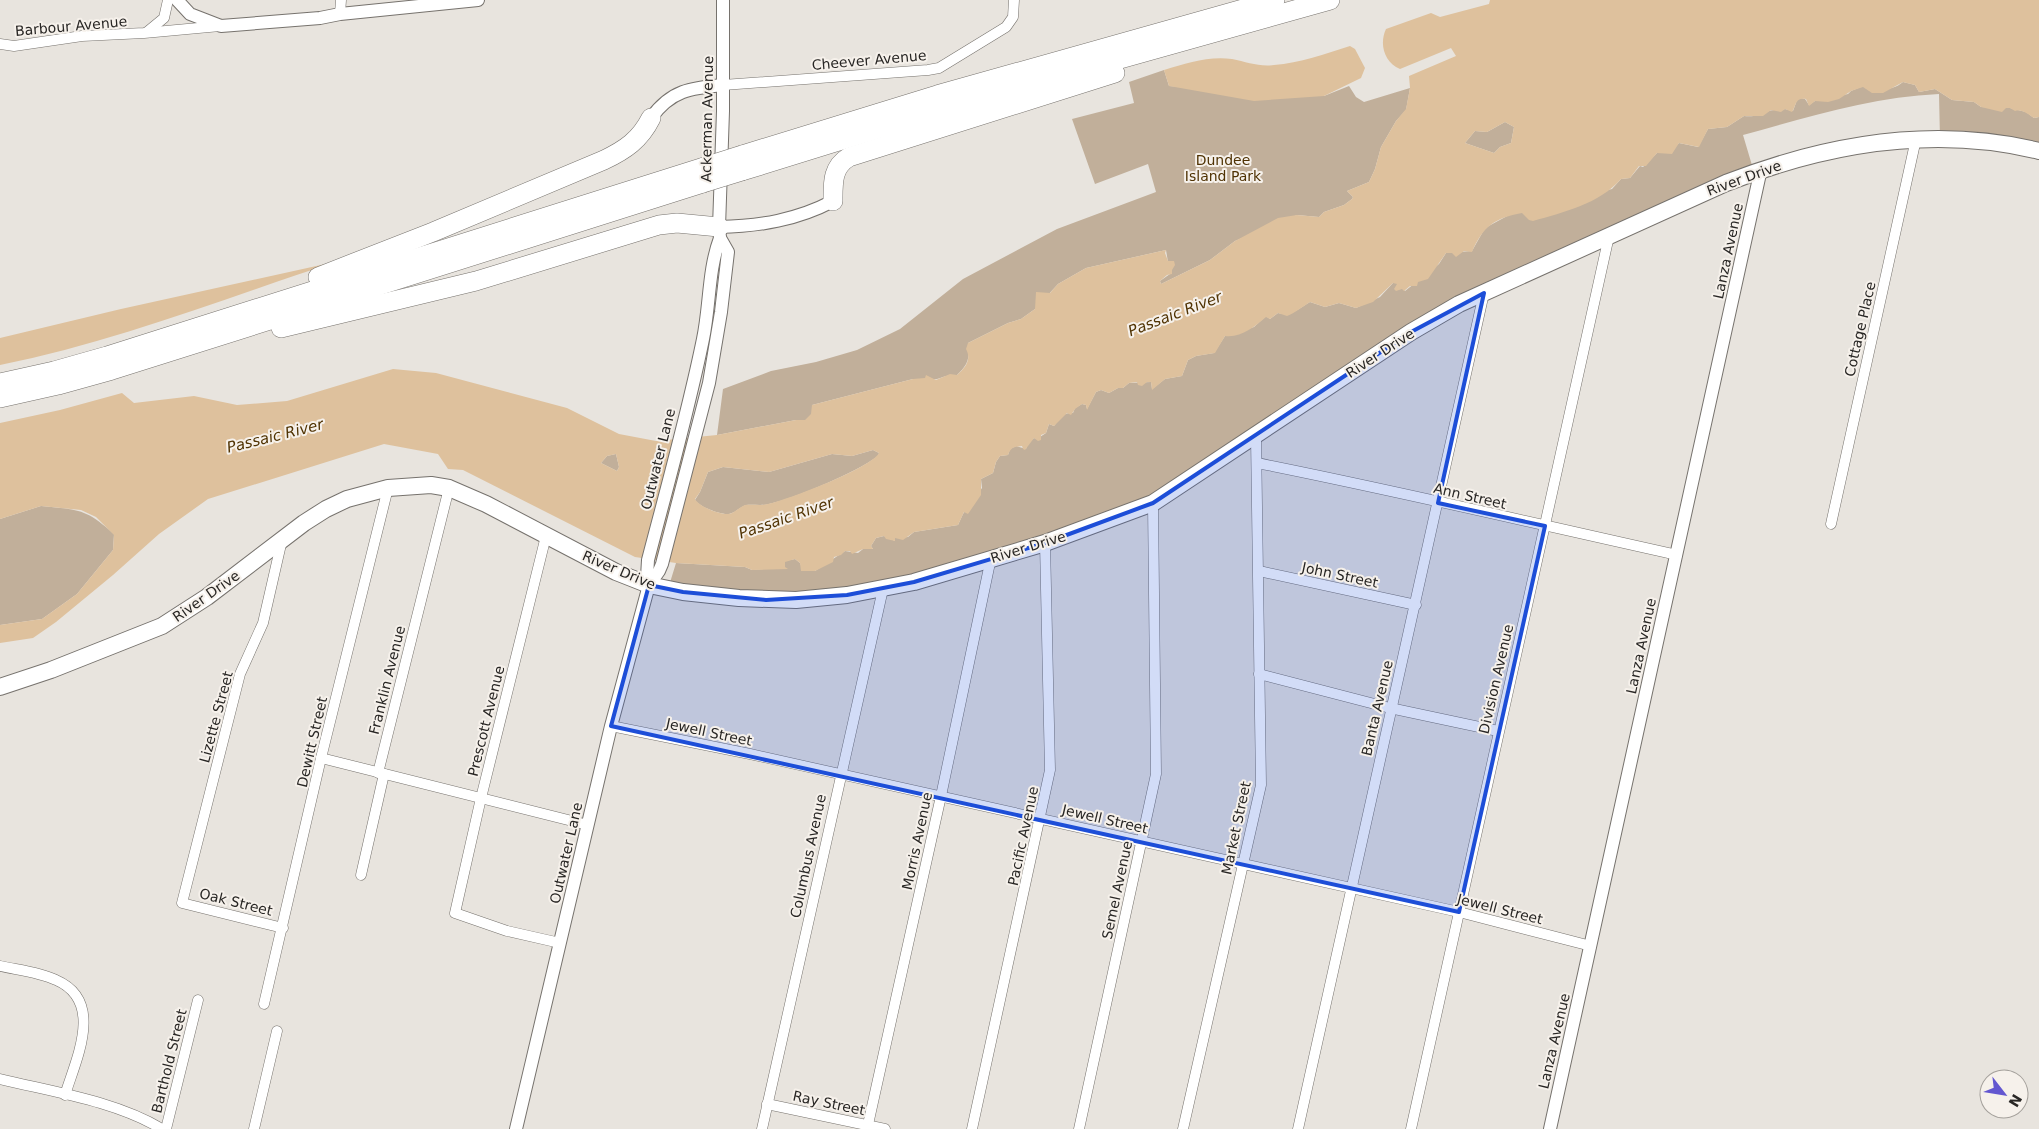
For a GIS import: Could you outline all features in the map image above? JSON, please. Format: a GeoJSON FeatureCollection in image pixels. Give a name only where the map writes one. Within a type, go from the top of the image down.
{"type":"FeatureCollection","features":[{"type":"Feature","properties":{"kind":"highway"},"geometry":{"type":"LineString","coordinates":[[0,398],[56,378],[742,163],[938,95],[1275,0]]}},
{"type":"Feature","properties":{"kind":"highway"},"geometry":{"type":"LineString","coordinates":[[742,163],[950,107],[1330,0]]}},
{"type":"Feature","properties":{"kind":"highway"},"geometry":{"type":"LineString","coordinates":[[833,201],[834,176],[842,161],[849,157],[1257,29],[1338,0]]}},
{"type":"Feature","properties":{"kind":"highway"},"geometry":{"type":"LineString","coordinates":[[56,378],[121,344],[250,302],[363,260],[604,160],[626,149],[634,142],[651,118]]}},
{"type":"Feature","properties":{"kind":"highway"},"geometry":{"type":"LineString","coordinates":[[0,383],[127,372],[256,334],[450,288],[659,225],[677,223],[720,232]]}},
{"type":"Feature","properties":{"kind":"main road","name":"River Drive"},"geometry":{"type":"LineString","coordinates":[[0,687],[51,670],[162,626],[207,597],[326,509],[347,499],[388,488],[424,485],[449,488],[486,504],[616,572],[649,584],[691,594],[766,600],[796,600],[847,595],[914,582],[1046,543],[1153,503],[1256,437],[1411,332],[1459,304],[1726,183],[1762,169],[1815,154],[1867,143],[1916,139],[1976,140],[2039,151]]}},
{"type":"Feature","properties":{"kind":"street"},"geometry":{"type":"LineString","coordinates":[[144,33],[162,22],[167,13],[168,0]]}},
{"type":"Feature","properties":{"kind":"street"},"geometry":{"type":"LineString","coordinates":[[177,0],[190,14],[221,26],[320,18],[340,14],[478,0]]}},
{"type":"Feature","properties":{"kind":"street"},"geometry":{"type":"LineString","coordinates":[[340,14],[341,0]]}},
{"type":"Feature","properties":{"kind":"street","name":"Ackerman Avenue"},"geometry":{"type":"LineString","coordinates":[[689,400],[705,328],[714,254],[720,232],[723,0]]}},
{"type":"Feature","properties":{"kind":"street","name":"Cheever Avenue"},"geometry":{"type":"LineString","coordinates":[[723,85],[938,68],[1006,27],[1013,17],[1014,0]]}},
{"type":"Feature","properties":{"kind":"street","name":"Barbour Avenue"},"geometry":{"type":"LineString","coordinates":[[0,44],[14,46],[82,36],[221,26]]}},
{"type":"Feature","properties":{"kind":"street"},"geometry":{"type":"LineString","coordinates":[[651,118],[667,99],[676,94],[700,87],[723,85]]}},
{"type":"Feature","properties":{"kind":"street","name":"Cottage Place"},"geometry":{"type":"LineString","coordinates":[[1831,524],[1916,139]]}},
{"type":"Feature","properties":{"kind":"street","name":"Lanza Avenue"},"geometry":{"type":"LineString","coordinates":[[1550,1129],[1762,169]]}},
{"type":"Feature","properties":{"kind":"street"},"geometry":{"type":"LineString","coordinates":[[720,232],[780,221],[808,213],[833,201]]}},
{"type":"Feature","properties":{"kind":"street","name":"Ackerman Avenue"},"geometry":{"type":"LineString","coordinates":[[704,405],[713,363],[728,252],[720,232]]}},
{"type":"Feature","properties":{"kind":"street","name":"Division Avenue"},"geometry":{"type":"LineString","coordinates":[[1411,1129],[1609,236]]}},
{"type":"Feature","properties":{"kind":"street","name":"Banta Avenue"},"geometry":{"type":"LineString","coordinates":[[1298,1129],[1390,708],[1416,605],[1484,293]]}},
{"type":"Feature","properties":{"kind":"street","name":"Outwater Lane"},"geometry":{"type":"LineString","coordinates":[[649,584],[647,577],[648,560],[689,400]]}},
{"type":"Feature","properties":{"kind":"street","name":"Outwater Lane"},"geometry":{"type":"LineString","coordinates":[[516,1129],[612,726],[649,584],[662,564],[704,405]]}},
{"type":"Feature","properties":{"kind":"street","name":"Market Street"},"geometry":{"type":"LineString","coordinates":[[1183,1129],[1261,785],[1256,437]]}},
{"type":"Feature","properties":{"kind":"street","name":"Ann Street"},"geometry":{"type":"LineString","coordinates":[[1257,463],[1381,488],[1438,503],[1677,555]]}},
{"type":"Feature","properties":{"kind":"street","name":"Dewitt Street"},"geometry":{"type":"LineString","coordinates":[[264,1004],[321,758],[388,488]]}},
{"type":"Feature","properties":{"kind":"street","name":"Franklin Avenue"},"geometry":{"type":"LineString","coordinates":[[361,875],[381,773],[449,488]]}},
{"type":"Feature","properties":{"kind":"street","name":"Semel Avenue"},"geometry":{"type":"LineString","coordinates":[[1079,1129],[1156,774],[1153,503]]}},
{"type":"Feature","properties":{"kind":"street","name":"Prescott Avenue"},"geometry":{"type":"LineString","coordinates":[[546,536],[481,798],[455,913],[507,930],[560,943]]}},
{"type":"Feature","properties":{"kind":"street","name":"Lizette Street"},"geometry":{"type":"LineString","coordinates":[[182,903],[240,674],[262,623],[282,540]]}},
{"type":"Feature","properties":{"kind":"street","name":"Pacific Avenue"},"geometry":{"type":"LineString","coordinates":[[972,1129],[1050,770],[1046,543]]}},
{"type":"Feature","properties":{"kind":"street","name":"Morris Avenue"},"geometry":{"type":"LineString","coordinates":[[868,1127],[991,558]]}},
{"type":"Feature","properties":{"kind":"street","name":"John Street"},"geometry":{"type":"LineString","coordinates":[[1259,571],[1416,605]]}},
{"type":"Feature","properties":{"kind":"street","name":"Columbus Avenue"},"geometry":{"type":"LineString","coordinates":[[762,1129],[840,774],[883,589]]}},
{"type":"Feature","properties":{"kind":"street"},"geometry":{"type":"LineString","coordinates":[[1259,674],[1390,708],[1498,731]]}},
{"type":"Feature","properties":{"kind":"street","name":"Jewell Street"},"geometry":{"type":"LineString","coordinates":[[612,726],[941,796],[1459,912],[1591,946]]}},
{"type":"Feature","properties":{"kind":"street"},"geometry":{"type":"LineString","coordinates":[[321,758],[588,825]]}},
{"type":"Feature","properties":{"kind":"street","name":"Oak Street"},"geometry":{"type":"LineString","coordinates":[[182,903],[283,928]]}},
{"type":"Feature","properties":{"kind":"street"},"geometry":{"type":"LineString","coordinates":[[0,966],[54,979],[72,990],[79,1000],[83,1010],[84,1030],[65,1095]]}},
{"type":"Feature","properties":{"kind":"street","name":"Barthold Street"},"geometry":{"type":"LineString","coordinates":[[166,1129],[198,1000]]}},
{"type":"Feature","properties":{"kind":"street"},"geometry":{"type":"LineString","coordinates":[[254,1129],[277,1031]]}},
{"type":"Feature","properties":{"kind":"street"},"geometry":{"type":"LineString","coordinates":[[0,1079],[116,1108],[162,1129]]}},
{"type":"Feature","properties":{"kind":"street","name":"Ray Street"},"geometry":{"type":"LineString","coordinates":[[768,1104],[868,1127],[885,1129]]}},
{"type":"Feature","properties":{"kind":"highlighted area"},"geometry":{"type":"Polygon","coordinates":[[[1484,293],[1438,503],[1545,526],[1459,912],[611,726],[649,585],[683,592],[766,600],[847,595],[914,582],[1045,543],[1153,503],[1411,332],[1484,293]]]}},
{"type":"Feature","properties":{"kind":"green space","name":"Dundee Island Park"},"geometry":{"type":"Polygon","coordinates":[[[1164,70],[1169,86],[1324,96],[1349,86],[1356,97],[1364,102],[1410,88],[1406,110],[1396,121],[1381,147],[1369,182],[1347,191],[1353,197],[1344,205],[1324,212],[1319,217],[1297,215],[1235,241],[1210,260],[1161,284],[1160,281],[1170,274],[1166,250],[1086,268],[1058,284],[1035,309],[1021,319],[1008,323],[968,343],[969,353],[967,361],[964,368],[957,375],[948,375],[935,379],[913,379],[812,405],[812,414],[806,420],[796,420],[717,435],[723,389],[771,371],[816,362],[857,350],[900,329],[963,279],[1057,229],[1156,192],[1148,164],[1095,184],[1072,119],[1134,103],[1129,82],[1164,70]]]}},
{"type":"Feature","properties":{"kind":"green space"},"geometry":{"type":"Polygon","coordinates":[[[1903,82],[1915,85],[1919,92],[1935,89],[1952,100],[1974,102],[1981,107],[2010,108],[2026,112],[2034,118],[2039,117],[2039,153],[1940,139],[1939,94],[1889,99],[1865,104],[1743,135],[1754,172],[1484,293],[1153,503],[847,595],[668,589],[676,563],[745,567],[752,570],[785,567],[785,561],[795,559],[802,568],[815,571],[845,551],[858,553],[863,549],[873,549],[871,546],[876,538],[884,536],[895,541],[895,538],[908,537],[914,532],[958,525],[963,514],[982,488],[981,479],[993,473],[1000,456],[1008,455],[1010,449],[1016,446],[1026,449],[1028,443],[1034,438],[1037,439],[1046,433],[1049,424],[1054,426],[1062,416],[1067,413],[1073,413],[1075,408],[1082,404],[1086,405],[1087,409],[1096,392],[1101,390],[1109,393],[1118,388],[1123,388],[1129,383],[1151,382],[1152,389],[1165,379],[1182,376],[1188,360],[1196,356],[1214,353],[1225,336],[1254,327],[1266,316],[1270,319],[1278,313],[1291,313],[1310,302],[1325,307],[1339,303],[1356,308],[1380,297],[1393,283],[1397,283],[1405,291],[1439,264],[1446,253],[1472,251],[1485,228],[1509,215],[1612,189],[1621,179],[1630,178],[1640,166],[1643,167],[1657,153],[1669,151],[1679,143],[1698,147],[1708,129],[1727,127],[1744,116],[1757,115],[1772,110],[1785,109],[1793,111],[1797,100],[1801,98],[1805,99],[1809,105],[1815,101],[1848,94],[1863,86],[1883,90],[1903,82]]]}},
{"type":"Feature","properties":{"kind":"green space"},"geometry":{"type":"Polygon","coordinates":[[[1505,122],[1514,127],[1511,143],[1500,147],[1494,153],[1465,143],[1475,131],[1487,132],[1505,122]]]}},
{"type":"Feature","properties":{"kind":"green space"},"geometry":{"type":"Polygon","coordinates":[[[873,450],[879,453],[878,456],[868,463],[826,484],[781,501],[766,505],[746,505],[729,514],[710,510],[695,500],[708,472],[723,467],[769,472],[832,454],[852,456],[873,450]]]}},
{"type":"Feature","properties":{"kind":"green space"},"geometry":{"type":"Polygon","coordinates":[[[616,454],[619,467],[617,471],[601,463],[607,456],[616,454]]]}},
{"type":"Feature","properties":{"kind":"green space"},"geometry":{"type":"Polygon","coordinates":[[[41,506],[73,510],[96,519],[114,534],[113,550],[77,594],[42,619],[0,625],[0,519],[41,506]]]}},
{"type":"Feature","properties":{"kind":"water","name":"Passaic River"},"geometry":{"type":"Polygon","coordinates":[[[1490,0],[2039,0],[2039,117],[2034,118],[2023,111],[2015,111],[2010,108],[2006,108],[2002,112],[1981,107],[1974,102],[1952,100],[1935,89],[1919,92],[1915,85],[1903,82],[1883,93],[1872,93],[1863,87],[1851,91],[1839,99],[1828,102],[1815,101],[1809,106],[1806,99],[1800,99],[1796,102],[1792,112],[1785,109],[1781,112],[1771,110],[1763,116],[1744,116],[1727,127],[1708,129],[1699,147],[1679,143],[1672,154],[1657,153],[1646,166],[1639,166],[1630,178],[1621,179],[1612,188],[1592,201],[1533,221],[1529,220],[1522,213],[1497,221],[1481,236],[1472,252],[1464,251],[1456,257],[1452,253],[1446,253],[1428,279],[1418,282],[1417,286],[1410,286],[1404,291],[1402,289],[1396,291],[1394,289],[1397,284],[1393,283],[1373,302],[1356,308],[1339,303],[1325,307],[1310,302],[1287,316],[1278,313],[1270,319],[1266,317],[1242,334],[1225,336],[1215,353],[1196,356],[1188,360],[1182,376],[1165,379],[1152,390],[1151,382],[1147,382],[1142,386],[1138,385],[1137,382],[1129,383],[1123,388],[1118,388],[1109,393],[1101,390],[1096,392],[1087,410],[1086,405],[1082,404],[1071,415],[1067,413],[1054,426],[1049,424],[1046,433],[1041,435],[1041,440],[1038,441],[1034,438],[1025,450],[1022,446],[1015,447],[1010,450],[1008,455],[1000,456],[993,473],[981,479],[981,495],[968,514],[964,512],[958,525],[914,532],[903,540],[895,538],[895,541],[886,539],[884,536],[876,538],[871,546],[873,549],[863,549],[852,554],[850,551],[845,551],[841,555],[834,557],[833,562],[815,571],[801,571],[800,563],[795,559],[785,562],[785,567],[788,569],[752,570],[745,567],[676,563],[635,557],[463,470],[448,469],[438,454],[384,444],[208,499],[159,534],[113,575],[56,622],[33,638],[0,643],[0,625],[42,619],[77,594],[113,550],[114,535],[96,517],[81,510],[41,506],[0,519],[0,423],[60,410],[122,393],[134,403],[194,396],[237,405],[287,401],[393,369],[436,373],[567,408],[619,434],[656,441],[717,435],[796,420],[805,420],[811,414],[812,405],[913,379],[925,378],[926,375],[936,380],[950,374],[957,375],[965,367],[968,360],[966,349],[968,343],[1008,323],[1021,319],[1035,309],[1036,292],[1050,293],[1058,284],[1086,268],[1166,250],[1165,253],[1168,261],[1174,261],[1175,265],[1172,274],[1167,275],[1160,281],[1161,284],[1210,260],[1235,241],[1278,218],[1297,215],[1319,217],[1324,212],[1344,205],[1353,197],[1347,191],[1369,182],[1381,147],[1396,121],[1406,109],[1410,88],[1409,76],[1456,56],[1451,48],[1400,69],[1390,62],[1384,52],[1383,41],[1386,29],[1431,13],[1440,17],[1489,4],[1490,0]],[[1505,122],[1487,132],[1475,131],[1465,143],[1494,153],[1500,147],[1511,143],[1514,127],[1505,122]],[[873,450],[852,456],[832,454],[769,472],[723,467],[708,472],[695,499],[710,510],[730,514],[745,505],[768,504],[828,483],[861,467],[879,453],[873,450]],[[616,454],[607,456],[601,463],[617,471],[619,467],[616,454]]]}},
{"type":"Feature","properties":{"kind":"water"},"geometry":{"type":"Polygon","coordinates":[[[1350,46],[1355,49],[1365,68],[1361,78],[1324,96],[1254,101],[1169,86],[1164,70],[1214,58],[1232,59],[1263,65],[1284,64],[1312,58],[1350,46]]]}},
{"type":"Feature","properties":{"kind":"water"},"geometry":{"type":"Polygon","coordinates":[[[339,261],[129,331],[86,344],[0,365],[0,338],[339,261]]]}}]}
